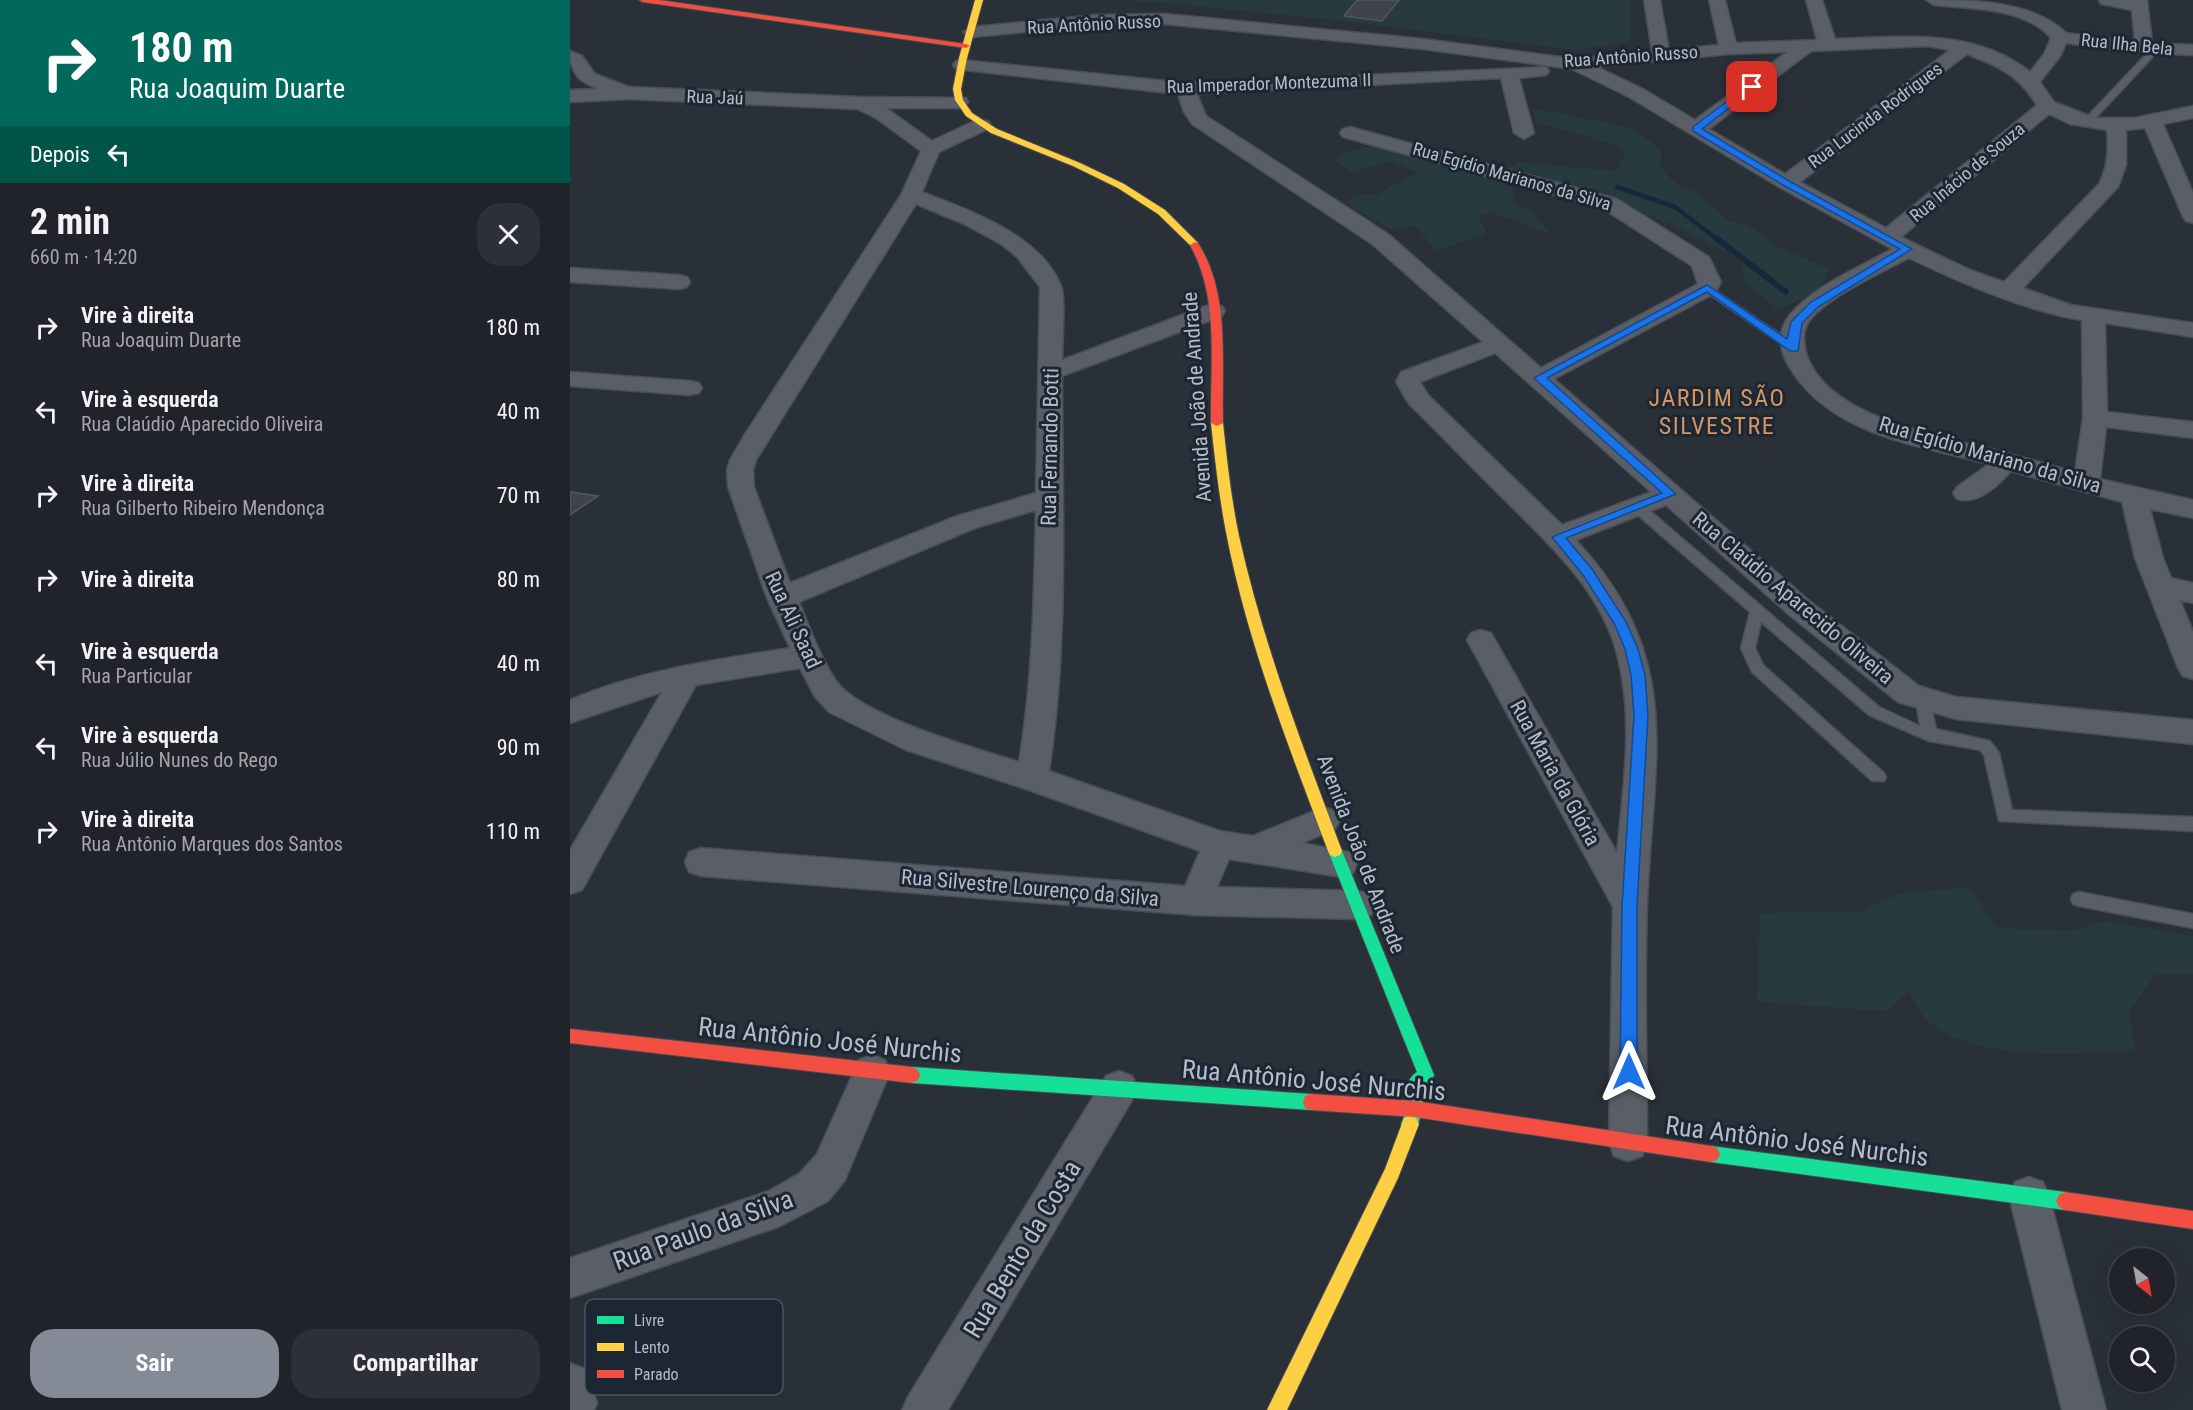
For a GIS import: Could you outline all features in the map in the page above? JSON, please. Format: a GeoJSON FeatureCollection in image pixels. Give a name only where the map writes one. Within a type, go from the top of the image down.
{"type":"FeatureCollection","features":[{"type":"Feature","properties":{"kind":"main road"},"geometry":{"type":"LineString","coordinates":[[643,0],[969,39]]}},
{"type":"Feature","properties":{"kind":"main road"},"geometry":{"type":"LineString","coordinates":[[959,102],[957,89],[979,0]]}},
{"type":"Feature","properties":{"kind":"main road","name":"Avenida João de Andrade"},"geometry":{"type":"LineString","coordinates":[[959,102],[965,112],[981,125],[1113,183],[1146,202],[1181,228],[1201,254],[1212,290],[1216,422],[1229,526],[1268,666],[1324,820],[1426,1075],[1416,1082],[1415,1109]]}},
{"type":"Feature","properties":{"kind":"main road","name":"Rua Antônio José Nurchis"},"geometry":{"type":"LineString","coordinates":[[570,1036],[872,1072],[1415,1109],[1628,1143],[2193,1220]]}},
{"type":"Feature","properties":{"kind":"main road"},"geometry":{"type":"LineString","coordinates":[[1277,1410],[1392,1172],[1415,1109]]}},
{"type":"Feature","properties":{"kind":"street"},"geometry":{"type":"LineString","coordinates":[[1652,0],[1661,54]]}},
{"type":"Feature","properties":{"kind":"street"},"geometry":{"type":"LineString","coordinates":[[1717,0],[1729,49]]}},
{"type":"Feature","properties":{"kind":"street"},"geometry":{"type":"LineString","coordinates":[[1696,129],[1817,44],[1814,0]]}},
{"type":"Feature","properties":{"kind":"street"},"geometry":{"type":"LineString","coordinates":[[1934,0],[2000,9],[2033,17],[2052,27],[2060,37],[2052,55],[2031,82]]}},
{"type":"Feature","properties":{"kind":"street"},"geometry":{"type":"LineString","coordinates":[[2107,0],[2140,3],[2150,48]]}},
{"type":"Feature","properties":{"kind":"street","name":"Rua Antônio Russo"},"geometry":{"type":"LineString","coordinates":[[969,39],[1097,20],[1157,19],[1423,44],[1576,64],[1729,49],[1909,40],[1965,47],[2010,65],[2031,82],[2047,106]]}},
{"type":"Feature","properties":{"kind":"street","name":"Rua Ilha Bela"},"geometry":{"type":"LineString","coordinates":[[2060,37],[2188,52]]}},
{"type":"Feature","properties":{"kind":"street","name":"Rua Lucinda Rodrigues"},"geometry":{"type":"LineString","coordinates":[[1786,183],[1965,47]]}},
{"type":"Feature","properties":{"kind":"street"},"geometry":{"type":"LineString","coordinates":[[570,56],[577,60],[586,76],[630,93]]}},
{"type":"Feature","properties":{"kind":"street"},"geometry":{"type":"LineString","coordinates":[[1576,64],[1636,93],[1786,183],[1908,249],[2007,292],[2067,311],[2193,330]]}},
{"type":"Feature","properties":{"kind":"street","name":"Rua Imperador Montezuma II"},"geometry":{"type":"LineString","coordinates":[[962,65],[1186,89],[1509,74],[1576,64]]}},
{"type":"Feature","properties":{"kind":"street"},"geometry":{"type":"LineString","coordinates":[[1509,74],[1524,133]]}},
{"type":"Feature","properties":{"kind":"street","name":"Rua Claúdio Aparecido Oliveira"},"geometry":{"type":"LineString","coordinates":[[1186,89],[1193,112],[1211,129],[1380,239],[1501,343],[1797,606],[1893,683],[1923,701],[2013,715],[2193,732]]}},
{"type":"Feature","properties":{"kind":"street","name":"Rua Jaú"},"geometry":{"type":"LineString","coordinates":[[570,96],[630,93],[860,102],[959,102]]}},
{"type":"Feature","properties":{"kind":"street","name":"Rua Jaú"},"geometry":{"type":"LineString","coordinates":[[860,102],[896,122],[931,149]]}},
{"type":"Feature","properties":{"kind":"street"},"geometry":{"type":"LineString","coordinates":[[896,122],[922,102]]}},
{"type":"Feature","properties":{"kind":"street"},"geometry":{"type":"LineString","coordinates":[[2047,106],[2087,122],[2116,125],[2152,121],[2193,112]]}},
{"type":"Feature","properties":{"kind":"street","name":"Rua Inácio de Souza"},"geometry":{"type":"LineString","coordinates":[[1888,237],[2047,106]]}},
{"type":"Feature","properties":{"kind":"street"},"geometry":{"type":"LineString","coordinates":[[2152,121],[2193,216]]}},
{"type":"Feature","properties":{"kind":"street"},"geometry":{"type":"LineString","coordinates":[[931,149],[981,125]]}},
{"type":"Feature","properties":{"kind":"street"},"geometry":{"type":"LineString","coordinates":[[2007,292],[2108,187],[2116,169],[2119,145],[2116,125]]}},
{"type":"Feature","properties":{"kind":"street","name":"Rua Egídio Marianos da Silva"},"geometry":{"type":"LineString","coordinates":[[1350,133],[1420,148],[1619,207],[1628,216],[1701,262],[1710,282],[1707,288]]}},
{"type":"Feature","properties":{"kind":"street","name":"Rua Ali Saad"},"geometry":{"type":"LineString","coordinates":[[931,149],[911,195],[757,434],[743,460],[741,487],[781,598],[826,689],[840,704],[917,742],[1032,778],[1235,848],[1341,863]]}},
{"type":"Feature","properties":{"kind":"street","name":"Rua Fernando Botti"},"geometry":{"type":"LineString","coordinates":[[911,195],[969,218],[1007,238],[1040,266],[1051,287],[1048,645],[1043,710],[1032,778]]}},
{"type":"Feature","properties":{"kind":"street"},"geometry":{"type":"LineString","coordinates":[[1799,359],[1792,339],[1797,322],[1814,304],[1908,249]]}},
{"type":"Feature","properties":{"kind":"street"},"geometry":{"type":"LineString","coordinates":[[570,275],[679,282]]}},
{"type":"Feature","properties":{"kind":"street"},"geometry":{"type":"LineString","coordinates":[[1539,378],[1707,288]]}},
{"type":"Feature","properties":{"kind":"street"},"geometry":{"type":"LineString","coordinates":[[1052,372],[1214,311]]}},
{"type":"Feature","properties":{"kind":"street"},"geometry":{"type":"LineString","coordinates":[[2086,485],[2095,418],[2093,316]]}},
{"type":"Feature","properties":{"kind":"street"},"geometry":{"type":"LineString","coordinates":[[1501,343],[1409,377],[1408,382],[1418,399],[1558,537],[1588,572],[1620,622],[1632,649],[1638,675],[1641,716],[1630,906],[1628,1143]]}},
{"type":"Feature","properties":{"kind":"street","name":"Rua Egídio Mariano da Silva"},"geometry":{"type":"LineString","coordinates":[[1799,359],[1819,391],[1850,412],[1902,432],[2086,485],[2193,509]]}},
{"type":"Feature","properties":{"kind":"street"},"geometry":{"type":"LineString","coordinates":[[570,379],[690,388]]}},
{"type":"Feature","properties":{"kind":"street"},"geometry":{"type":"LineString","coordinates":[[2095,418],[2193,430]]}},
{"type":"Feature","properties":{"kind":"street"},"geometry":{"type":"LineString","coordinates":[[1966,493],[1992,477],[2006,461]]}},
{"type":"Feature","properties":{"kind":"street"},"geometry":{"type":"LineString","coordinates":[[1558,537],[1670,494]]}},
{"type":"Feature","properties":{"kind":"street"},"geometry":{"type":"LineString","coordinates":[[2134,496],[2149,558],[2193,668]]}},
{"type":"Feature","properties":{"kind":"street"},"geometry":{"type":"LineString","coordinates":[[781,598],[966,522],[1048,498]]}},
{"type":"Feature","properties":{"kind":"street"},"geometry":{"type":"LineString","coordinates":[[2159,585],[2193,593]]}},
{"type":"Feature","properties":{"kind":"street","name":"Rua Maria da Glória"},"geometry":{"type":"LineString","coordinates":[[1481,640],[1630,906]]}},
{"type":"Feature","properties":{"kind":"street"},"geometry":{"type":"LineString","coordinates":[[570,712],[596,700],[687,675],[808,656]]}},
{"type":"Feature","properties":{"kind":"street"},"geometry":{"type":"LineString","coordinates":[[570,880],[687,675]]}},
{"type":"Feature","properties":{"kind":"street"},"geometry":{"type":"LineString","coordinates":[[1195,901],[1235,848],[1324,820]]}},
{"type":"Feature","properties":{"kind":"street","name":"Rua Silvestre Lourenço da Silva"},"geometry":{"type":"LineString","coordinates":[[701,862],[1195,901],[1359,905]]}},
{"type":"Feature","properties":{"kind":"street","name":"Rua Paulo da Silva"},"geometry":{"type":"LineString","coordinates":[[570,1278],[778,1207],[814,1187],[831,1167],[872,1072]]}},
{"type":"Feature","properties":{"kind":"street","name":"Rua Bento da Costa"},"geometry":{"type":"LineString","coordinates":[[924,1410],[1119,1088]]}},
{"type":"Feature","properties":{"kind":"street"},"geometry":{"type":"LineString","coordinates":[[2029,1196],[2084,1410]]}},
{"type":"Feature","properties":{"kind":"lane"},"geometry":{"type":"LineString","coordinates":[[2087,122],[2150,48]]}},
{"type":"Feature","properties":{"kind":"lane"},"geometry":{"type":"LineString","coordinates":[[1707,288],[1799,359]]}},
{"type":"Feature","properties":{"kind":"lane"},"geometry":{"type":"LineString","coordinates":[[1637,507],[1859,700],[1902,726],[1929,735],[1985,745],[1991,753],[2004,816],[2193,824]]}},
{"type":"Feature","properties":{"kind":"lane"},"geometry":{"type":"LineString","coordinates":[[1757,611],[1748,648],[1757,668],[1878,777]]}},
{"type":"Feature","properties":{"kind":"lane"},"geometry":{"type":"LineString","coordinates":[[1923,701],[1929,735]]}},
{"type":"Feature","properties":{"kind":"lane"},"geometry":{"type":"LineString","coordinates":[[2079,899],[2193,921]]}},
{"type":"Feature","properties":{"kind":"green space"},"geometry":{"type":"Polygon","coordinates":[[[1112,0],[1630,0],[1630,42],[1576,50],[1352,22],[1158,2],[1112,0]]]}},
{"type":"Feature","properties":{"kind":"green space"},"geometry":{"type":"Polygon","coordinates":[[[1533,108],[1633,128],[1662,151],[1660,163],[1667,175],[1679,186],[1698,193],[1727,220],[1748,225],[1777,247],[1830,269],[1819,290],[1779,310],[1745,283],[1741,260],[1668,223],[1597,195],[1508,168],[1520,162],[1616,171],[1625,153],[1616,145],[1536,122],[1533,108]]]}},
{"type":"Feature","properties":{"kind":"green space"},"geometry":{"type":"Polygon","coordinates":[[[1379,144],[1459,164],[1512,187],[1515,205],[1530,211],[1553,235],[1491,212],[1478,216],[1487,233],[1437,251],[1415,226],[1391,229],[1351,207],[1347,200],[1355,195],[1379,195],[1387,188],[1418,173],[1391,161],[1351,173],[1334,159],[1351,151],[1379,144]]]}},
{"type":"Feature","properties":{"kind":"green space"},"geometry":{"type":"Polygon","coordinates":[[[1970,887],[1997,928],[2070,931],[2105,921],[2193,936],[2193,974],[2156,974],[2129,1011],[2135,1051],[2025,1052],[1969,1043],[1945,1033],[1926,1019],[1909,991],[1887,1011],[1757,1002],[1760,913],[1859,912],[1901,893],[1970,887]]]}},
{"type":"Feature","properties":{"kind":"building"},"geometry":{"type":"Polygon","coordinates":[[[1357,0],[1399,0],[1382,21],[1344,16],[1357,0]]]}},
{"type":"Feature","properties":{"kind":"building"},"geometry":{"type":"Polygon","coordinates":[[[571,492],[598,496],[570,515],[571,492]]]}},
{"type":"Feature","properties":{"kind":"waterway"},"geometry":{"type":"LineString","coordinates":[[1617,187],[1675,207],[1718,240]]}},
{"type":"Feature","properties":{"kind":"waterway"},"geometry":{"type":"LineString","coordinates":[[1716,238],[1786,292]]}},
{"type":"Feature","properties":{"kind":"traffic: fast"},"geometry":{"type":"LineString","coordinates":[[1335,851],[1426,1075],[1416,1082],[1415,1109],[1410,1124]]}},
{"type":"Feature","properties":{"kind":"traffic: fast"},"geometry":{"type":"LineString","coordinates":[[912,1075],[1311,1102]]}},
{"type":"Feature","properties":{"kind":"traffic: fast"},"geometry":{"type":"LineString","coordinates":[[1711,1154],[2065,1201]]}},
{"type":"Feature","properties":{"kind":"traffic: slow"},"geometry":{"type":"LineString","coordinates":[[979,0],[957,89],[959,100],[969,115],[994,131],[1077,165],[1142,198],[1179,227],[1195,245]]}},
{"type":"Feature","properties":{"kind":"traffic: slow"},"geometry":{"type":"LineString","coordinates":[[1217,423],[1223,479],[1245,588],[1277,693],[1335,851]]}},
{"type":"Feature","properties":{"kind":"traffic: slow"},"geometry":{"type":"LineString","coordinates":[[1277,1410],[1392,1172],[1410,1124]]}},
{"type":"Feature","properties":{"kind":"traffic: jam"},"geometry":{"type":"LineString","coordinates":[[643,0],[966,46]]}},
{"type":"Feature","properties":{"kind":"traffic: jam"},"geometry":{"type":"LineString","coordinates":[[1195,245],[1204,262],[1214,305],[1217,423]]}},
{"type":"Feature","properties":{"kind":"traffic: jam"},"geometry":{"type":"LineString","coordinates":[[570,1036],[912,1075]]}},
{"type":"Feature","properties":{"kind":"traffic: jam"},"geometry":{"type":"LineString","coordinates":[[1311,1102],[1415,1109],[1711,1154]]}},
{"type":"Feature","properties":{"kind":"traffic: jam"},"geometry":{"type":"LineString","coordinates":[[2065,1201],[2193,1220]]}},
{"type":"Feature","properties":{"kind":"district","name":"JARDIM SÃO SILVESTRE"},"geometry":{"type":"Point","coordinates":[1717,412]}},
{"type":"Feature","properties":{"kind":"route"},"geometry":{"type":"LineString","coordinates":[[1629,1072],[1630,906],[1641,716],[1638,675],[1632,649],[1620,622],[1588,572],[1558,537],[1670,494],[1539,378],[1707,288],[1794,348],[1792,339],[1797,322],[1814,304],[1908,249],[1786,183],[1696,129],[1752,87]]}}]}
